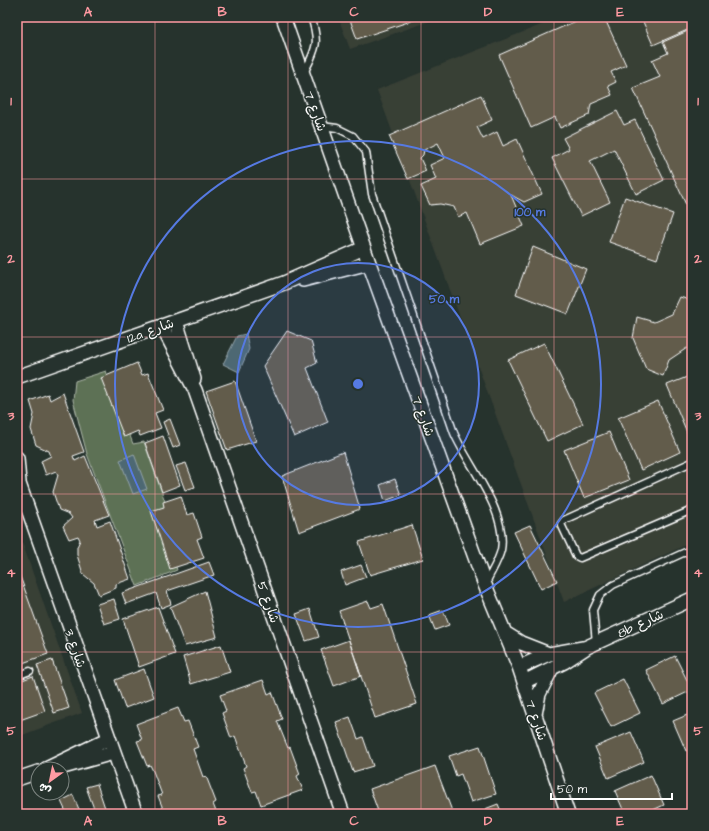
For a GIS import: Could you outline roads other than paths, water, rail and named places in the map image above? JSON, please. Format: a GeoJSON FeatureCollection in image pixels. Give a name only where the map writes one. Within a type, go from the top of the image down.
{"type":"FeatureCollection","features":[{"type":"Feature","properties":{"kind":"street","name":"شارع 7"},"geometry":{"type":"LineString","coordinates":[[283,17],[369,264],[485,584],[519,667],[568,814]]}},
{"type":"Feature","properties":{"kind":"street","name":"12a شارع"},"geometry":{"type":"LineString","coordinates":[[17,378],[284,283],[364,248]]}},
{"type":"Feature","properties":{"kind":"street","name":"12a شارع"},"geometry":{"type":"LineString","coordinates":[[284,283],[321,276],[369,264]]}},
{"type":"Feature","properties":{"kind":"street","name":"شارع 5"},"geometry":{"type":"LineString","coordinates":[[176,321],[192,369],[195,390]]}},
{"type":"Feature","properties":{"kind":"street","name":"شارع 5"},"geometry":{"type":"LineString","coordinates":[[162,326],[195,390],[343,814]]}},
{"type":"Feature","properties":{"kind":"street","name":"شارع 3"},"geometry":{"type":"LineString","coordinates":[[17,458],[18,480],[24,506],[136,814]]}},
{"type":"Feature","properties":{"kind":"street","name":"8b شارع"},"geometry":{"type":"LineString","coordinates":[[524,682],[592,645],[692,599]]}},
{"type":"Feature","properties":{"kind":"street","name":"8b شارع"},"geometry":{"type":"LineString","coordinates":[[505,633],[526,646],[549,654]]}},
{"type":"Feature","properties":{"kind":"street","name":"8b شارع"},"geometry":{"type":"LineString","coordinates":[[519,667],[549,654],[592,645]]}},
{"type":"Feature","properties":{"kind":"street"},"geometry":{"type":"LineString","coordinates":[[535,714],[539,694],[552,668]]}},
{"type":"Feature","properties":{"kind":"street"},"geometry":{"type":"LineString","coordinates":[[63,761],[108,739]]}},
{"type":"Feature","properties":{"kind":"street"},"geometry":{"type":"LineString","coordinates":[[70,765],[113,753]]}},
{"type":"Feature","properties":{"kind":"street"},"geometry":{"type":"LineString","coordinates":[[17,779],[30,775]]}},
{"type":"Feature","properties":{"kind":"lane"},"geometry":{"type":"LineString","coordinates":[[303,74],[317,46],[316,33],[311,17]]}},
{"type":"Feature","properties":{"kind":"lane"},"geometry":{"type":"LineString","coordinates":[[322,126],[337,128],[353,136],[366,152],[372,194],[454,433],[463,452],[483,484],[499,522],[502,540],[499,558],[485,584]]}},
{"type":"Feature","properties":{"kind":"lane"},"geometry":{"type":"LineString","coordinates":[[692,462],[564,520],[561,524],[576,556],[580,558],[692,510]]}},
{"type":"Feature","properties":{"kind":"lane"},"geometry":{"type":"LineString","coordinates":[[592,645],[593,610],[600,595],[613,585],[692,549]]}},
{"type":"Feature","properties":{"kind":"lane"},"geometry":{"type":"LineString","coordinates":[[17,676],[30,671]]}},
{"type":"Feature","properties":{"kind":"water"},"geometry":{"type":"Polygon","coordinates":[[[246,334],[249,349],[239,372],[223,364],[237,336],[246,334]]]}},
{"type":"Feature","properties":{"kind":"water"},"geometry":{"type":"Polygon","coordinates":[[[134,454],[147,489],[133,494],[120,460],[134,454]]]}}]}
